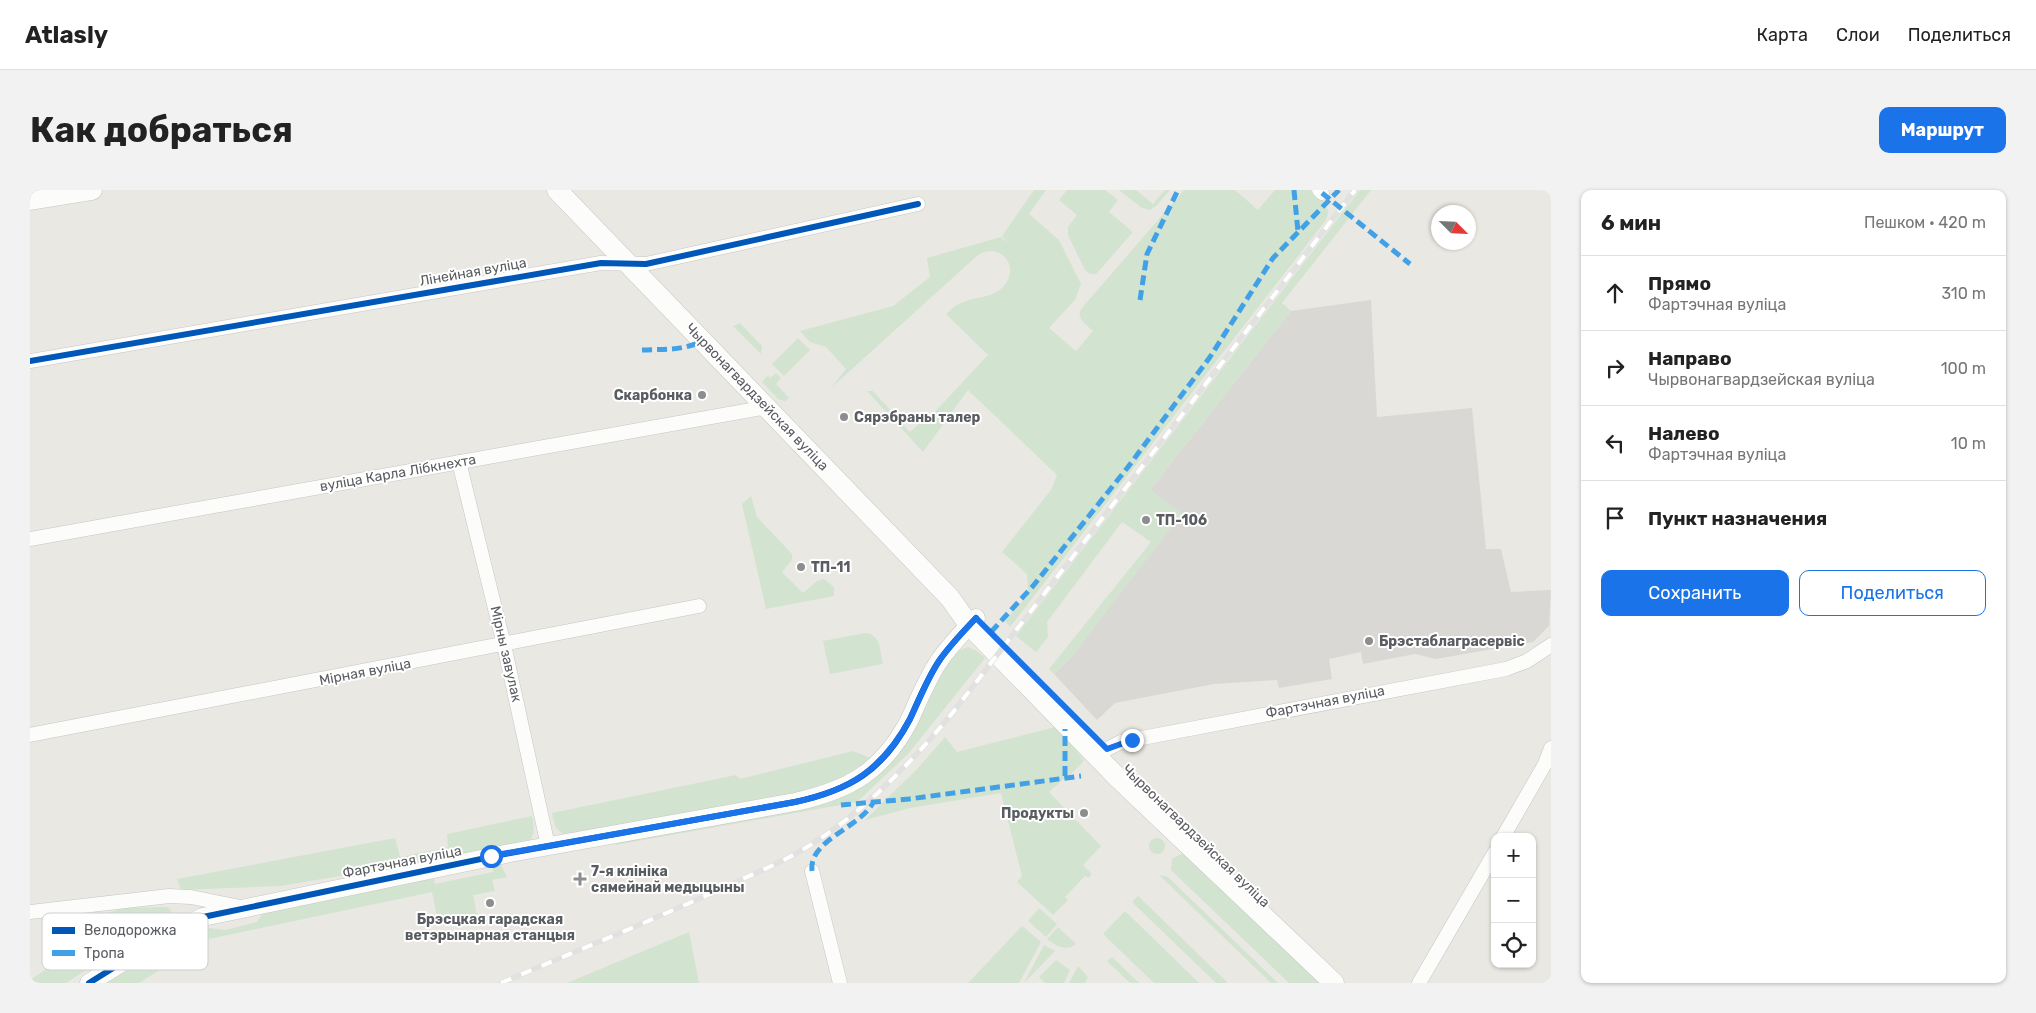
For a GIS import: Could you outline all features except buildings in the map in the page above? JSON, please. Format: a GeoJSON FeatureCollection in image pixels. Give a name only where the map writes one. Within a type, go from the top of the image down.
{"type":"FeatureCollection","features":[{"type":"Feature","properties":{"kind":"main road"},"geometry":{"type":"LineString","coordinates":[[30,200],[92,190]]}},
{"type":"Feature","properties":{"kind":"main road","name":"Чырвонагвардзейская вуліца"},"geometry":{"type":"LineString","coordinates":[[557,190],[973,622],[1334,983]]}},
{"type":"Feature","properties":{"kind":"main road","name":"Чырвонагвардзейская вуліца"},"geometry":{"type":"LineString","coordinates":[[1103,753],[1144,787],[1351,983]]}},
{"type":"Feature","properties":{"kind":"street","name":"Лінейная вуліца"},"geometry":{"type":"LineString","coordinates":[[30,360],[601,263],[646,264],[918,204]]}},
{"type":"Feature","properties":{"kind":"street","name":"вуліца Карла Лібкнехта"},"geometry":{"type":"LineString","coordinates":[[30,539],[766,407]]}},
{"type":"Feature","properties":{"kind":"street","name":"Мірны завулак"},"geometry":{"type":"LineString","coordinates":[[459,462],[504,645],[548,846]]}},
{"type":"Feature","properties":{"kind":"street","name":"Мірная вуліца"},"geometry":{"type":"LineString","coordinates":[[30,735],[699,606]]}},
{"type":"Feature","properties":{"kind":"street","name":"Фартэчная вуліца"},"geometry":{"type":"LineString","coordinates":[[208,916],[240,907],[548,846],[802,800],[850,785],[864,776],[891,748],[909,720],[939,661],[973,622]]}},
{"type":"Feature","properties":{"kind":"street","name":"Фартэчная вуліца"},"geometry":{"type":"LineString","coordinates":[[1103,753],[1121,742],[1506,669],[1527,661],[1551,645]]}},
{"type":"Feature","properties":{"kind":"street"},"geometry":{"type":"LineString","coordinates":[[1505,833],[1545,764],[1551,748]]}},
{"type":"Feature","properties":{"kind":"street"},"geometry":{"type":"LineString","coordinates":[[1419,983],[1491,859]]}},
{"type":"Feature","properties":{"kind":"street"},"geometry":{"type":"LineString","coordinates":[[812,871],[840,983]]}},
{"type":"Feature","properties":{"kind":"street"},"geometry":{"type":"LineString","coordinates":[[30,912],[169,896],[191,897],[240,907]]}},
{"type":"Feature","properties":{"kind":"street","name":"Фартэчная вуліца"},"geometry":{"type":"LineString","coordinates":[[89,983],[110,970]]}},
{"type":"Feature","properties":{"kind":"shaded area"},"geometry":{"type":"Polygon","coordinates":[[[1371,300],[1377,417],[1472,408],[1486,549],[1501,549],[1511,592],[1551,590],[1549,626],[1533,642],[1436,659],[1415,654],[1363,664],[1361,652],[1329,659],[1332,679],[1279,688],[1277,680],[1214,684],[1115,703],[1097,720],[1054,674],[1071,657],[1181,514],[1150,490],[1291,311],[1371,300]]]}},
{"type":"Feature","properties":{"kind":"green space"},"geometry":{"type":"Polygon","coordinates":[[[1034,190],[1046,190],[1029,214],[1059,240],[1081,284],[1075,300],[1049,328],[1076,351],[1093,331],[1081,319],[1081,309],[1184,190],[1235,190],[1258,210],[1275,190],[1310,190],[1327,206],[1328,215],[1010,627],[1005,621],[1028,595],[1027,574],[1002,552],[1051,490],[1057,475],[968,390],[923,452],[867,391],[873,391],[910,432],[930,414],[931,416],[988,355],[946,314],[959,304],[994,293],[1004,286],[1009,278],[1010,271],[1006,258],[994,252],[978,255],[831,388],[846,369],[826,347],[810,342],[800,331],[893,306],[930,277],[927,258],[1001,237],[1009,243],[1002,236],[1034,190]]]}},
{"type":"Feature","properties":{"kind":"green space"},"geometry":{"type":"Polygon","coordinates":[[[1067,190],[1105,190],[1118,200],[1109,212],[1133,232],[1096,274],[1090,274],[1085,270],[1068,235],[1068,227],[1077,215],[1059,200],[1067,190]]]}},
{"type":"Feature","properties":{"kind":"green space"},"geometry":{"type":"Polygon","coordinates":[[[1119,190],[1136,190],[1153,204],[1165,190],[1170,190],[1150,210],[1142,208],[1119,190]]]}},
{"type":"Feature","properties":{"kind":"green space"},"geometry":{"type":"Polygon","coordinates":[[[1360,190],[1371,190],[1282,303],[1291,311],[1150,490],[1182,514],[1071,657],[1054,674],[1049,669],[1151,542],[1122,522],[1047,622],[1048,637],[1036,652],[1016,636],[1360,190]]]}},
{"type":"Feature","properties":{"kind":"green space"},"geometry":{"type":"Polygon","coordinates":[[[740,323],[762,346],[761,354],[733,326],[740,323]]]}},
{"type":"Feature","properties":{"kind":"green space"},"geometry":{"type":"Polygon","coordinates":[[[798,338],[810,350],[784,376],[772,364],[798,338]]]}},
{"type":"Feature","properties":{"kind":"green space"},"geometry":{"type":"Polygon","coordinates":[[[776,373],[781,378],[776,384],[789,398],[785,401],[778,399],[762,382],[768,375],[770,378],[776,373]]]}},
{"type":"Feature","properties":{"kind":"green space"},"geometry":{"type":"Polygon","coordinates":[[[751,496],[757,517],[792,554],[792,560],[782,572],[803,593],[817,581],[824,579],[834,587],[834,596],[766,609],[742,504],[751,496]]]}},
{"type":"Feature","properties":{"kind":"green space"},"geometry":{"type":"Polygon","coordinates":[[[865,633],[874,636],[877,640],[883,664],[830,674],[823,641],[865,633]]]}},
{"type":"Feature","properties":{"kind":"green space"},"geometry":{"type":"Polygon","coordinates":[[[968,647],[985,658],[908,754],[857,802],[615,845],[618,841],[831,800],[847,795],[868,782],[955,652],[968,647]]]}},
{"type":"Feature","properties":{"kind":"green space"},"geometry":{"type":"Polygon","coordinates":[[[1059,726],[1084,761],[1049,792],[1101,846],[1083,865],[1092,874],[1088,878],[1085,876],[1065,897],[1068,900],[1053,915],[1017,882],[1022,876],[1001,793],[910,808],[865,820],[918,768],[945,737],[957,752],[1059,726]]]}},
{"type":"Feature","properties":{"kind":"green space"},"geometry":{"type":"Polygon","coordinates":[[[853,751],[871,758],[843,778],[813,790],[568,836],[558,830],[552,813],[736,775],[740,779],[853,751]]]}},
{"type":"Feature","properties":{"kind":"green space"},"geometry":{"type":"Polygon","coordinates":[[[532,816],[534,825],[532,837],[527,843],[522,845],[281,886],[181,890],[177,879],[395,838],[400,857],[448,847],[447,834],[532,816]]]}},
{"type":"Feature","properties":{"kind":"green space"},"geometry":{"type":"Polygon","coordinates":[[[1157,838],[1165,846],[1157,854],[1149,846],[1157,838]]]}},
{"type":"Feature","properties":{"kind":"green space"},"geometry":{"type":"Polygon","coordinates":[[[1183,853],[1323,983],[1289,983],[1171,870],[1172,859],[1183,853]]]}},
{"type":"Feature","properties":{"kind":"green space"},"geometry":{"type":"Polygon","coordinates":[[[492,864],[501,865],[507,877],[492,880],[495,891],[473,895],[477,915],[442,921],[437,917],[432,892],[208,940],[208,928],[226,930],[257,922],[263,912],[433,874],[435,884],[493,872],[492,864]]]}},
{"type":"Feature","properties":{"kind":"green space"},"geometry":{"type":"Polygon","coordinates":[[[1159,875],[1168,877],[1278,983],[1271,983],[1159,875]]]}},
{"type":"Feature","properties":{"kind":"green space"},"geometry":{"type":"Polygon","coordinates":[[[1138,896],[1228,983],[1216,983],[1132,902],[1138,896]]]}},
{"type":"Feature","properties":{"kind":"green space"},"geometry":{"type":"Polygon","coordinates":[[[167,907],[171,913],[108,913],[124,908],[167,907]]]}},
{"type":"Feature","properties":{"kind":"green space"},"geometry":{"type":"Polygon","coordinates":[[[1039,908],[1057,924],[1046,937],[1028,921],[1039,908]]]}},
{"type":"Feature","properties":{"kind":"green space"},"geometry":{"type":"Polygon","coordinates":[[[1125,911],[1199,983],[1154,983],[1103,934],[1125,911]]]}},
{"type":"Feature","properties":{"kind":"green space"},"geometry":{"type":"Polygon","coordinates":[[[1022,926],[1041,942],[1019,983],[968,983],[1022,926]]]}},
{"type":"Feature","properties":{"kind":"green space"},"geometry":{"type":"Polygon","coordinates":[[[1058,927],[1076,944],[1065,948],[1057,946],[1047,939],[1058,927]]]}},
{"type":"Feature","properties":{"kind":"green space"},"geometry":{"type":"Polygon","coordinates":[[[689,932],[699,983],[567,983],[689,932]]]}},
{"type":"Feature","properties":{"kind":"green space"},"geometry":{"type":"Polygon","coordinates":[[[1044,945],[1055,951],[1024,983],[1044,945]]]}},
{"type":"Feature","properties":{"kind":"green space"},"geometry":{"type":"Polygon","coordinates":[[[1112,957],[1139,983],[1130,983],[1107,961],[1112,957]]]}},
{"type":"Feature","properties":{"kind":"green space"},"geometry":{"type":"Polygon","coordinates":[[[1056,960],[1070,970],[1064,983],[1045,983],[1039,977],[1056,960]]]}},
{"type":"Feature","properties":{"kind":"green space"},"geometry":{"type":"Polygon","coordinates":[[[1078,966],[1088,977],[1085,983],[1069,983],[1078,966]]]}},
{"type":"Feature","properties":{"kind":"green space"},"geometry":{"type":"Polygon","coordinates":[[[45,970],[86,970],[66,983],[30,983],[30,980],[45,970]]]}},
{"type":"Feature","properties":{"kind":"green space"},"geometry":{"type":"Polygon","coordinates":[[[127,970],[160,970],[139,983],[107,983],[127,970]]]}},
{"type":"Feature","properties":{"kind":"railway"},"geometry":{"type":"LineString","coordinates":[[501,983],[669,912],[788,858],[841,824],[881,790],[901,771],[954,711],[1355,190]]}},
{"type":"Feature","properties":{"kind":"marked path"},"geometry":{"type":"LineString","coordinates":[[1140,300],[1147,254],[1178,190]]}},
{"type":"Feature","properties":{"kind":"marked path"},"geometry":{"type":"LineString","coordinates":[[1294,190],[1298,232]]}},
{"type":"Feature","properties":{"kind":"marked path"},"geometry":{"type":"LineString","coordinates":[[991,632],[1033,586],[1128,467],[1210,357],[1273,258],[1339,190]]}},
{"type":"Feature","properties":{"kind":"marked path"},"geometry":{"type":"LineString","coordinates":[[1322,193],[1410,264]]}},
{"type":"Feature","properties":{"kind":"marked path"},"geometry":{"type":"LineString","coordinates":[[642,350],[681,348],[704,340]]}},
{"type":"Feature","properties":{"kind":"marked path"},"geometry":{"type":"LineString","coordinates":[[1065,729],[1065,776]]}},
{"type":"Feature","properties":{"kind":"marked path"},"geometry":{"type":"LineString","coordinates":[[841,805],[909,799],[1081,776]]}},
{"type":"Feature","properties":{"kind":"marked path"},"geometry":{"type":"LineString","coordinates":[[812,871],[813,860],[818,851],[826,842],[858,819],[874,801]]}},
{"type":"Feature","properties":{"kind":"cycle path"},"geometry":{"type":"LineString","coordinates":[[30,361],[601,263],[646,264],[918,204]]}},
{"type":"Feature","properties":{"kind":"cycle path"},"geometry":{"type":"LineString","coordinates":[[208,916],[510,853],[795,802],[832,791],[863,776],[888,752],[900,737],[939,661],[976,618]]}},
{"type":"Feature","properties":{"kind":"cycle path"},"geometry":{"type":"LineString","coordinates":[[89,983],[110,970]]}},
{"type":"Feature","properties":{"kind":"place","name":"Скарбонка"},"geometry":{"type":"Point","coordinates":[702,395]}},
{"type":"Feature","properties":{"kind":"place","name":"Сярэбраны талер"},"geometry":{"type":"Point","coordinates":[844,417]}},
{"type":"Feature","properties":{"kind":"place","name":"ТП-106"},"geometry":{"type":"Point","coordinates":[1146,520]}},
{"type":"Feature","properties":{"kind":"place","name":"ТП-11"},"geometry":{"type":"Point","coordinates":[801,567]}},
{"type":"Feature","properties":{"kind":"place","name":"Брэстаблаграсервіс"},"geometry":{"type":"Point","coordinates":[1369,641]}},
{"type":"Feature","properties":{"kind":"place","name":"Продукты"},"geometry":{"type":"Point","coordinates":[1084,813]}},
{"type":"Feature","properties":{"kind":"place","name":"7-я клініка сямейнай медыцыны"},"geometry":{"type":"Point","coordinates":[580,879]}},
{"type":"Feature","properties":{"kind":"place","name":"Брэсцкая гарадская ветэрынарная станцыя"},"geometry":{"type":"Point","coordinates":[490,903]}},
{"type":"Feature","properties":{"kind":"route"},"geometry":{"type":"LineString","coordinates":[[491,856],[795,802],[850,785],[864,776],[891,748],[909,720],[931,675],[946,650],[976,618],[1079,718],[1107,749],[1121,742],[1132,740]]}}]}
